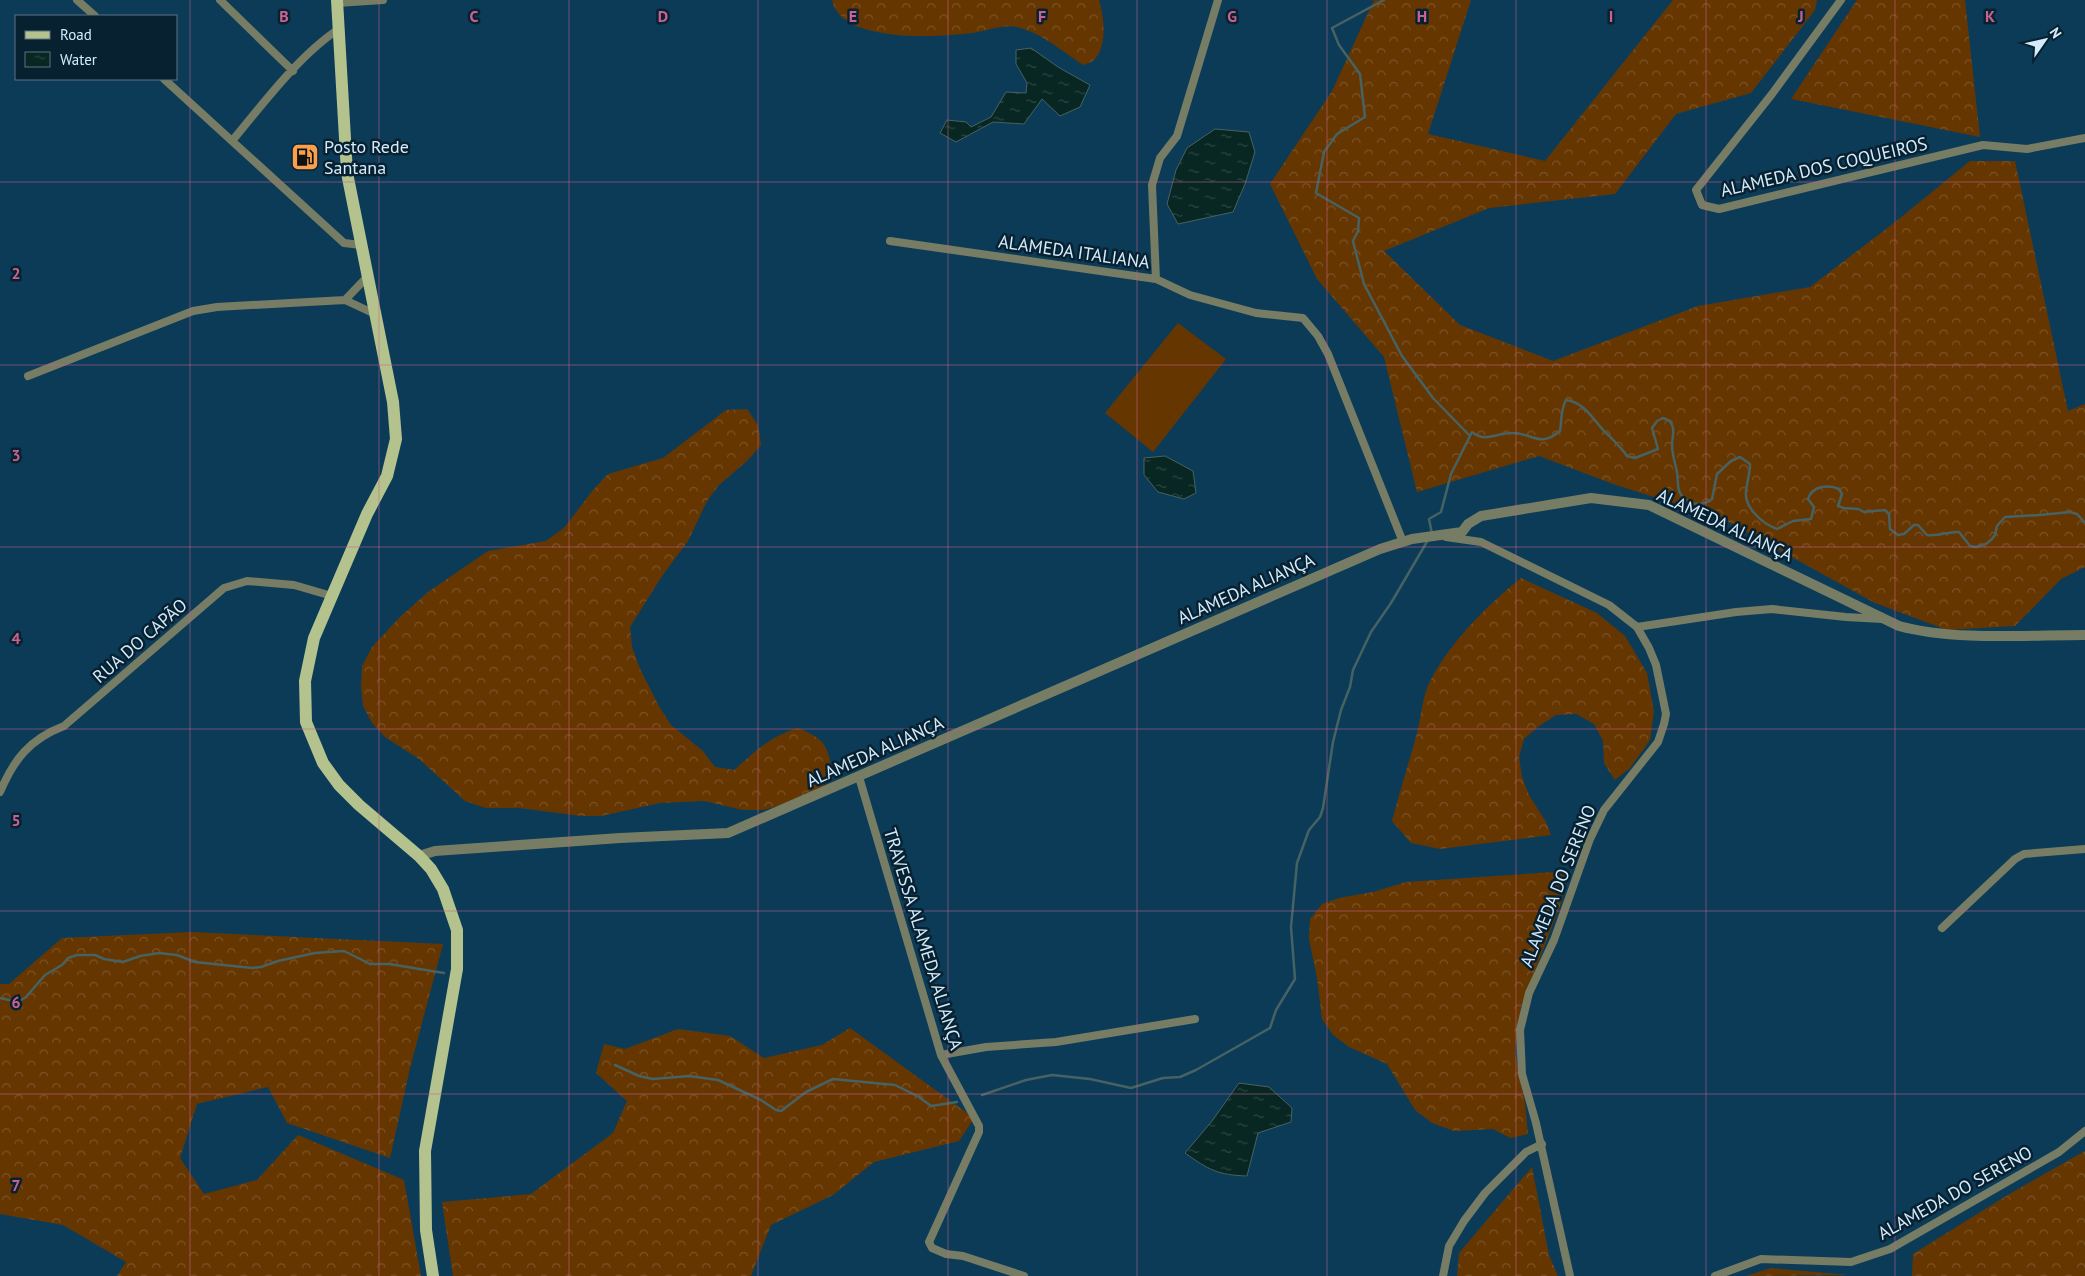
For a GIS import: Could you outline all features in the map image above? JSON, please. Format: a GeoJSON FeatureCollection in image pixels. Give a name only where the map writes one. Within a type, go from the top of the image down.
{"type":"FeatureCollection","features":[{"type":"Feature","properties":{"kind":"main road"},"geometry":{"type":"LineString","coordinates":[[337,1],[347,173],[393,402],[396,439],[387,476],[366,514],[314,638],[305,681],[306,722],[323,763],[339,785],[359,806],[419,856],[443,889],[455,923],[458,946],[457,969],[425,1151],[426,1230],[433,1276]]}},
{"type":"Feature","properties":{"kind":"street"},"geometry":{"type":"LineString","coordinates":[[77,0],[94,15]]}},
{"type":"Feature","properties":{"kind":"street"},"geometry":{"type":"LineString","coordinates":[[220,0],[292,71]]}},
{"type":"Feature","properties":{"kind":"street"},"geometry":{"type":"LineString","coordinates":[[337,1],[383,0]]}},
{"type":"Feature","properties":{"kind":"street"},"geometry":{"type":"LineString","coordinates":[[1156,279],[1152,185],[1160,158],[1178,136],[1218,0]]}},
{"type":"Feature","properties":{"kind":"street","name":"ALAMEDA DOS COQUEIROS"},"geometry":{"type":"LineString","coordinates":[[1841,0],[1772,94],[1696,190],[1702,205],[1719,209],[1983,145],[2027,149],[2085,138]]}},
{"type":"Feature","properties":{"kind":"street"},"geometry":{"type":"LineString","coordinates":[[232,141],[292,71],[326,37],[339,28]]}},
{"type":"Feature","properties":{"kind":"street"},"geometry":{"type":"LineString","coordinates":[[165,80],[344,243],[361,245]]}},
{"type":"Feature","properties":{"kind":"street","name":"ALAMEDA ITALIANA"},"geometry":{"type":"LineString","coordinates":[[890,241],[1156,279],[1190,295],[1256,312],[1303,318],[1318,336],[1328,354],[1408,541]]}},
{"type":"Feature","properties":{"kind":"street"},"geometry":{"type":"LineString","coordinates":[[346,300],[368,276]]}},
{"type":"Feature","properties":{"kind":"street"},"geometry":{"type":"LineString","coordinates":[[28,376],[193,311],[217,307],[346,300],[375,314]]}},
{"type":"Feature","properties":{"kind":"street","name":"ALAMEDA ALIANÇA"},"geometry":{"type":"LineString","coordinates":[[419,856],[445,851],[620,838],[728,833],[1340,566],[1408,541],[1462,532],[1468,524],[1481,516],[1591,498],[1649,505],[1899,626],[1958,634],[2085,635]]}},
{"type":"Feature","properties":{"kind":"street","name":"ALAMEDA DO SERENO"},"geometry":{"type":"LineString","coordinates":[[1436,535],[1481,542],[1609,605],[1637,627],[1656,665],[1666,714],[1658,742],[1617,790],[1604,810],[1590,839],[1545,962],[1525,1005],[1520,1030],[1522,1074],[1542,1144],[1570,1276]]}},
{"type":"Feature","properties":{"kind":"street","name":"RUA DO CAPÃO"},"geometry":{"type":"LineString","coordinates":[[0,792],[14,764],[24,750],[40,737],[64,726],[224,588],[247,581],[294,585],[332,596]]}},
{"type":"Feature","properties":{"kind":"street"},"geometry":{"type":"LineString","coordinates":[[1637,627],[1736,612],[1772,609],[1884,619]]}},
{"type":"Feature","properties":{"kind":"street","name":"TRAVESSA ALAMEDA ALIANÇA"},"geometry":{"type":"LineString","coordinates":[[859,777],[941,1055],[977,1121],[979,1132],[929,1242],[932,1248],[946,1254],[963,1256],[1024,1276]]}},
{"type":"Feature","properties":{"kind":"street"},"geometry":{"type":"LineString","coordinates":[[1942,928],[2015,859],[2024,854],[2085,848]]}},
{"type":"Feature","properties":{"kind":"street"},"geometry":{"type":"LineString","coordinates":[[941,1055],[986,1047],[1056,1042],[1196,1019]]}},
{"type":"Feature","properties":{"kind":"street","name":"ALAMEDA DO SERENO"},"geometry":{"type":"LineString","coordinates":[[1715,1276],[1761,1259],[1851,1262],[1890,1249],[2059,1152],[2085,1131]]}},
{"type":"Feature","properties":{"kind":"street"},"geometry":{"type":"LineString","coordinates":[[1443,1276],[1449,1246],[1464,1221],[1485,1194],[1526,1152],[1542,1144]]}},
{"type":"Feature","properties":{"kind":"green space"},"geometry":{"type":"Polygon","coordinates":[[[832,0],[1099,0],[1104,31],[1103,39],[1094,60],[1083,65],[1043,38],[1017,27],[1006,26],[972,33],[937,36],[916,36],[872,31],[853,24],[839,14],[832,0]]]}},
{"type":"Feature","properties":{"kind":"green space"},"geometry":{"type":"Polygon","coordinates":[[[1374,0],[1471,0],[1428,134],[1545,161],[1673,0],[1817,0],[1815,10],[1751,93],[1676,114],[1615,194],[1489,208],[1384,251],[1460,325],[1553,361],[1698,306],[1810,287],[1894,223],[1970,161],[2015,161],[2068,411],[2085,404],[2085,567],[2061,579],[2015,626],[1947,630],[1875,603],[1723,519],[1616,485],[1539,456],[1417,492],[1384,357],[1317,279],[1270,184],[1332,91],[1374,0]]]}},
{"type":"Feature","properties":{"kind":"green space"},"geometry":{"type":"Polygon","coordinates":[[[1857,0],[1965,0],[1980,137],[1791,99],[1857,0]]]}},
{"type":"Feature","properties":{"kind":"green space"},"geometry":{"type":"Polygon","coordinates":[[[1178,323],[1226,359],[1153,452],[1105,413],[1178,323]]]}},
{"type":"Feature","properties":{"kind":"green space"},"geometry":{"type":"Polygon","coordinates":[[[747,409],[758,425],[761,445],[748,460],[719,485],[707,501],[688,541],[662,576],[630,627],[632,647],[640,669],[671,725],[703,751],[715,767],[734,770],[771,740],[798,728],[819,739],[829,755],[832,773],[821,789],[782,805],[763,810],[743,810],[704,801],[660,803],[601,816],[581,816],[519,808],[486,808],[465,801],[419,759],[385,737],[372,723],[363,706],[361,687],[362,666],[372,647],[399,618],[428,592],[488,551],[546,541],[564,528],[593,490],[608,474],[663,458],[726,410],[747,409]]]}},
{"type":"Feature","properties":{"kind":"green space"},"geometry":{"type":"Polygon","coordinates":[[[1521,578],[1597,613],[1625,636],[1647,673],[1654,712],[1650,740],[1630,768],[1615,780],[1604,763],[1603,741],[1594,724],[1576,714],[1556,715],[1524,739],[1519,757],[1522,777],[1529,795],[1546,822],[1551,835],[1440,849],[1411,843],[1392,821],[1417,733],[1427,688],[1444,657],[1456,642],[1494,601],[1521,578]]]}},
{"type":"Feature","properties":{"kind":"green space"},"geometry":{"type":"Polygon","coordinates":[[[1569,871],[1561,903],[1521,1007],[1515,1052],[1525,1103],[1528,1134],[1510,1138],[1493,1129],[1454,1131],[1432,1123],[1415,1110],[1387,1064],[1349,1047],[1333,1035],[1322,1019],[1317,978],[1309,939],[1310,919],[1322,904],[1406,882],[1569,871]]]}},
{"type":"Feature","properties":{"kind":"green space"},"geometry":{"type":"Polygon","coordinates":[[[191,932],[443,944],[410,1068],[390,1158],[287,1123],[268,1087],[197,1104],[180,1158],[204,1194],[257,1180],[298,1135],[404,1180],[421,1276],[117,1276],[126,1262],[63,1225],[0,1214],[0,984],[9,984],[62,938],[191,932]]]}},
{"type":"Feature","properties":{"kind":"green space"},"geometry":{"type":"Polygon","coordinates":[[[850,1028],[974,1118],[959,1141],[874,1162],[833,1195],[771,1225],[751,1276],[453,1276],[442,1202],[531,1194],[613,1133],[627,1101],[596,1073],[604,1044],[625,1049],[678,1029],[730,1036],[764,1058],[822,1045],[850,1028]]]}},
{"type":"Feature","properties":{"kind":"green space"},"geometry":{"type":"Polygon","coordinates":[[[2085,1151],[2085,1276],[1912,1276],[1913,1254],[2011,1193],[2085,1151]]]}},
{"type":"Feature","properties":{"kind":"green space"},"geometry":{"type":"Polygon","coordinates":[[[1532,1167],[1549,1255],[1558,1276],[1457,1276],[1459,1253],[1532,1167]]]}},
{"type":"Feature","properties":{"kind":"green space"},"geometry":{"type":"Polygon","coordinates":[[[1771,1268],[1848,1275],[1746,1276],[1771,1268]]]}},
{"type":"Feature","properties":{"kind":"water"},"geometry":{"type":"Polygon","coordinates":[[[1031,48],[1058,67],[1090,85],[1080,107],[1060,116],[1042,99],[1024,124],[993,122],[956,142],[940,133],[947,120],[966,122],[971,127],[991,117],[1006,92],[1026,93],[1027,83],[1016,64],[1016,50],[1031,48]]]}},
{"type":"Feature","properties":{"kind":"water"},"geometry":{"type":"Polygon","coordinates":[[[1215,129],[1249,132],[1255,152],[1245,184],[1233,212],[1178,224],[1167,204],[1176,170],[1187,148],[1215,129]]]}},
{"type":"Feature","properties":{"kind":"water"},"geometry":{"type":"Polygon","coordinates":[[[1165,456],[1193,471],[1196,493],[1184,499],[1158,492],[1144,475],[1144,458],[1165,456]]]}},
{"type":"Feature","properties":{"kind":"water"},"geometry":{"type":"Polygon","coordinates":[[[1239,1083],[1269,1087],[1292,1108],[1291,1122],[1258,1133],[1247,1176],[1221,1173],[1201,1164],[1185,1153],[1212,1121],[1239,1083]]]}},
{"type":"Feature","properties":{"kind":"waterway"},"geometry":{"type":"LineString","coordinates":[[1384,0],[1332,28],[1339,45],[1360,74],[1365,117],[1337,134],[1324,152],[1316,193],[1359,218],[1358,231],[1353,241],[1364,284],[1402,356],[1433,398],[1469,435]]}},
{"type":"Feature","properties":{"kind":"waterway"},"geometry":{"type":"LineString","coordinates":[[1432,534],[1429,519],[1441,512],[1451,474],[1472,432],[1481,437],[1518,433],[1546,439],[1560,431],[1562,412],[1566,400],[1584,408],[1627,456],[1635,458],[1658,449],[1652,428],[1657,421],[1663,418],[1670,421],[1673,430],[1672,448],[1680,493],[1685,499],[1696,504],[1712,499],[1717,474],[1731,461],[1740,457],[1750,464],[1746,497],[1751,509],[1766,523],[1777,529],[1793,521],[1811,519],[1814,507],[1808,499],[1813,491],[1821,487],[1839,489],[1842,494],[1838,506],[1858,509],[1864,512],[1885,510],[1889,514],[1890,529],[1898,535],[1904,534],[1914,525],[1918,525],[1927,535],[1959,532],[1970,546],[1976,547],[1986,544],[1991,540],[1995,535],[1997,526],[2005,517],[2070,512],[2077,514],[2085,523]]}},
{"type":"Feature","properties":{"kind":"waterway"},"geometry":{"type":"LineString","coordinates":[[982,1095],[1026,1080],[1052,1075],[1090,1079],[1131,1088],[1163,1078],[1180,1077],[1196,1070],[1270,1028],[1276,1010],[1295,979],[1291,927],[1297,863],[1309,830],[1320,817],[1323,808],[1333,742],[1341,710],[1350,687],[1353,670],[1371,632],[1391,603],[1428,540]]}},
{"type":"Feature","properties":{"kind":"waterway"},"geometry":{"type":"LineString","coordinates":[[0,998],[18,1002],[26,997],[45,975],[62,965],[68,958],[77,955],[95,955],[104,959],[123,962],[140,956],[159,953],[177,955],[195,962],[252,968],[315,953],[344,951],[370,964],[389,964],[444,973]]}},
{"type":"Feature","properties":{"kind":"waterway"},"geometry":{"type":"LineString","coordinates":[[615,1065],[639,1076],[653,1079],[689,1076],[718,1080],[781,1111],[806,1092],[833,1079],[895,1085],[919,1097],[931,1106],[957,1102]]}},
{"type":"Feature","properties":{"kind":"place","name":"Posto Rede Santana"},"geometry":{"type":"Point","coordinates":[305,157]}}]}
